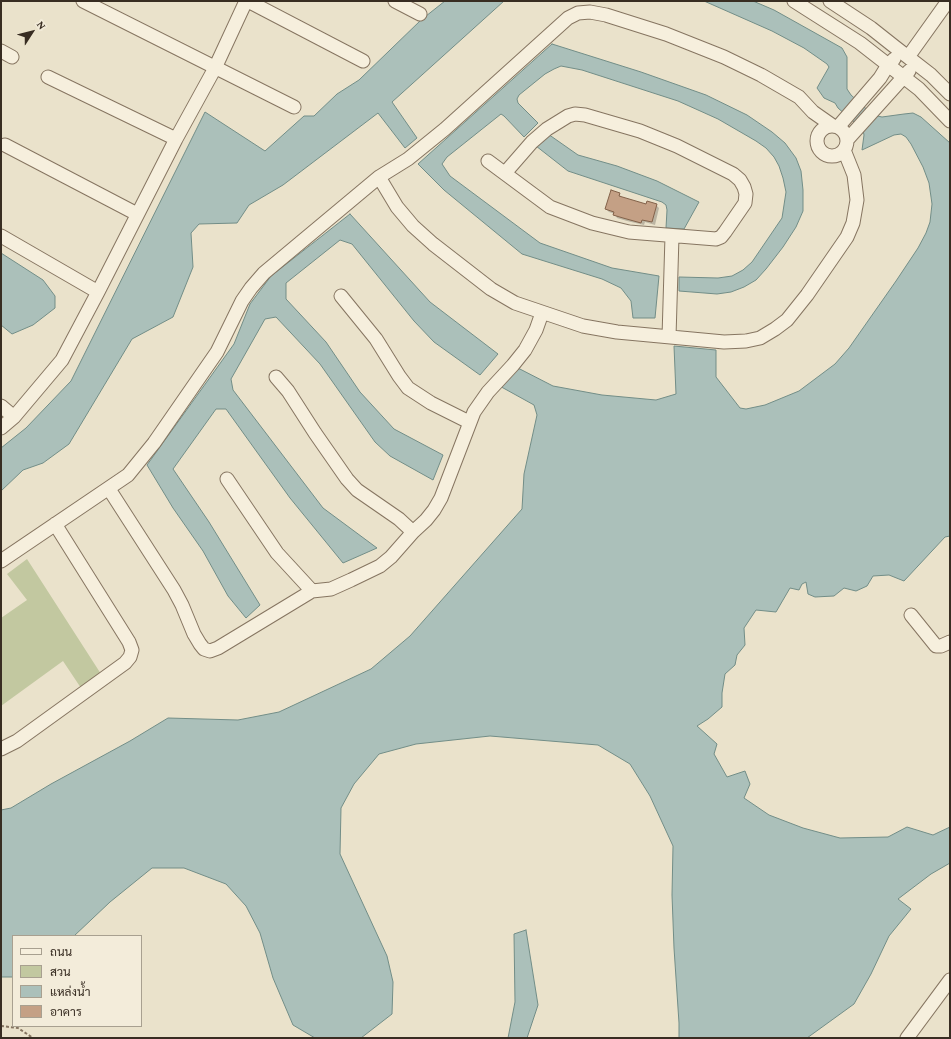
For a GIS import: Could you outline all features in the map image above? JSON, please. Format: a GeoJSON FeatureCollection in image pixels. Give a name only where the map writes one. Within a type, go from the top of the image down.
{"type":"FeatureCollection","features":[{"type":"Feature","properties":{"kind":"street"},"geometry":{"type":"LineString","coordinates":[[83,1],[294,107]]}},
{"type":"Feature","properties":{"kind":"street"},"geometry":{"type":"LineString","coordinates":[[1,428],[14,417],[62,360],[176,139],[215,68],[247,1],[362,61]]}},
{"type":"Feature","properties":{"kind":"street"},"geometry":{"type":"LineString","coordinates":[[395,1],[420,14]]}},
{"type":"Feature","properties":{"kind":"street"},"geometry":{"type":"LineString","coordinates":[[794,1],[854,39],[875,55],[914,85],[950,121]]}},
{"type":"Feature","properties":{"kind":"street"},"geometry":{"type":"LineString","coordinates":[[830,1],[871,28],[931,75],[950,94]]}},
{"type":"Feature","properties":{"kind":"street"},"geometry":{"type":"LineString","coordinates":[[830,156],[840,154],[858,128],[903,77],[908,57],[948,1]]}},
{"type":"Feature","properties":{"kind":"street"},"geometry":{"type":"LineString","coordinates":[[1,561],[128,475],[154,443],[217,352],[234,317],[251,288],[264,273],[379,177],[408,159],[445,129],[568,18],[578,14],[590,12],[606,14],[666,34],[724,57],[799,97],[813,112],[839,124],[843,130],[857,189],[856,210],[853,223],[847,237],[807,295],[787,320],[760,338],[746,341],[724,342],[610,331],[583,326],[515,303],[491,289],[433,244],[413,226],[397,207],[379,177]]}},
{"type":"Feature","properties":{"kind":"street"},"geometry":{"type":"LineString","coordinates":[[875,55],[880,78]]}},
{"type":"Feature","properties":{"kind":"street"},"geometry":{"type":"LineString","coordinates":[[817,137],[823,128],[839,124],[862,100],[880,78],[888,65],[908,57]]}},
{"type":"Feature","properties":{"kind":"street"},"geometry":{"type":"LineString","coordinates":[[48,77],[176,139]]}},
{"type":"Feature","properties":{"kind":"street"},"geometry":{"type":"LineString","coordinates":[[891,91],[914,85]]}},
{"type":"Feature","properties":{"kind":"street"},"geometry":{"type":"LineString","coordinates":[[813,112],[818,147],[821,152],[850,164]]}},
{"type":"Feature","properties":{"kind":"street"},"geometry":{"type":"LineString","coordinates":[[488,161],[550,207],[592,223],[629,232],[708,239],[721,237],[745,203],[746,194],[740,180],[733,174],[677,146],[640,131],[584,114],[568,116],[547,129],[532,142],[505,173]]}},
{"type":"Feature","properties":{"kind":"street"},"geometry":{"type":"LineString","coordinates":[[5,145],[137,214]]}},
{"type":"Feature","properties":{"kind":"street"},"geometry":{"type":"LineString","coordinates":[[1,236],[98,292]]}},
{"type":"Feature","properties":{"kind":"street"},"geometry":{"type":"LineString","coordinates":[[669,337],[672,236]]}},
{"type":"Feature","properties":{"kind":"street"},"geometry":{"type":"LineString","coordinates":[[341,296],[376,339],[408,388],[431,403],[469,422]]}},
{"type":"Feature","properties":{"kind":"street"},"geometry":{"type":"LineString","coordinates":[[109,489],[174,590],[194,634],[204,649],[210,651],[218,648],[312,591],[331,589],[380,566],[426,520],[441,498],[474,412],[488,392],[514,365],[525,350],[536,330],[542,313]]}},
{"type":"Feature","properties":{"kind":"street"},"geometry":{"type":"LineString","coordinates":[[276,377],[288,391],[315,433],[357,490],[399,519],[413,532]]}},
{"type":"Feature","properties":{"kind":"street"},"geometry":{"type":"LineString","coordinates":[[1,406],[14,417]]}},
{"type":"Feature","properties":{"kind":"street"},"geometry":{"type":"LineString","coordinates":[[227,479],[277,553],[312,591]]}},
{"type":"Feature","properties":{"kind":"street"},"geometry":{"type":"LineString","coordinates":[[1,750],[30,732],[125,663],[130,658],[132,650],[129,642],[55,524]]}},
{"type":"Feature","properties":{"kind":"street"},"geometry":{"type":"LineString","coordinates":[[911,615],[936,646],[941,646],[950,642]]}},
{"type":"Feature","properties":{"kind":"street"},"geometry":{"type":"LineString","coordinates":[[907,1038],[948,988]]}},
{"type":"Feature","properties":{"kind":"path"},"geometry":{"type":"LineString","coordinates":[[1,1026],[18,1028],[33,1038]]}},
{"type":"Feature","properties":{"kind":"green space"},"geometry":{"type":"Polygon","coordinates":[[[27,559],[101,674],[81,688],[63,661],[1,706],[1,618],[27,600],[7,574],[27,559]]]}},
{"type":"Feature","properties":{"kind":"water"},"geometry":{"type":"Polygon","coordinates":[[[445,1],[504,1],[392,102],[417,138],[405,148],[378,113],[283,185],[249,205],[237,223],[199,224],[191,233],[193,267],[173,317],[132,339],[69,444],[43,463],[23,470],[1,491],[1,448],[26,428],[71,381],[205,112],[265,151],[304,116],[314,116],[337,94],[359,80],[421,20],[445,1]]]}},
{"type":"Feature","properties":{"kind":"water"},"geometry":{"type":"Polygon","coordinates":[[[704,1],[753,1],[774,10],[842,48],[847,57],[847,89],[851,95],[873,115],[882,117],[913,113],[921,117],[950,143],[950,536],[945,537],[904,581],[889,575],[873,576],[867,586],[856,591],[844,588],[834,596],[815,597],[808,594],[806,582],[802,584],[799,590],[790,588],[776,612],[756,610],[744,628],[745,645],[737,655],[735,665],[725,674],[722,693],[722,707],[697,726],[717,744],[714,754],[727,777],[745,771],[750,784],[744,798],[769,815],[803,828],[840,838],[888,837],[907,827],[933,835],[950,827],[950,863],[931,874],[898,899],[911,909],[889,936],[871,974],[854,1004],[807,1038],[679,1038],[672,895],[673,846],[650,796],[630,764],[598,745],[490,736],[416,744],[379,754],[354,784],[341,808],[340,854],[387,956],[393,982],[392,1014],[361,1038],[315,1038],[293,1025],[273,978],[260,933],[246,906],[226,884],[184,868],[152,868],[110,902],[75,935],[12,935],[12,977],[1,977],[1,810],[11,808],[168,718],[238,720],[279,712],[371,669],[410,636],[522,509],[524,474],[537,415],[534,405],[496,384],[514,366],[553,386],[602,395],[656,400],[676,394],[674,346],[716,350],[716,377],[740,408],[746,409],[765,405],[799,391],[835,364],[849,348],[896,281],[926,233],[930,222],[932,204],[929,183],[923,167],[911,144],[906,137],[901,134],[894,135],[862,150],[864,135],[863,130],[838,108],[835,103],[824,98],[817,88],[829,67],[827,64],[804,48],[772,31],[704,1]]]}},
{"type":"Feature","properties":{"kind":"water"},"geometry":{"type":"Polygon","coordinates":[[[552,44],[641,72],[706,95],[747,115],[785,143],[796,158],[801,171],[803,211],[796,227],[783,247],[756,280],[731,292],[717,294],[679,291],[679,277],[718,278],[732,276],[743,270],[752,262],[782,218],[786,192],[779,166],[774,157],[766,148],[718,119],[678,101],[582,70],[561,66],[545,74],[519,95],[517,99],[518,103],[538,123],[524,137],[501,114],[447,157],[442,164],[450,176],[540,243],[612,268],[659,276],[655,318],[633,318],[631,301],[621,288],[602,279],[522,254],[444,190],[418,164],[552,44]]]}},
{"type":"Feature","properties":{"kind":"water"},"geometry":{"type":"Polygon","coordinates":[[[548,134],[578,155],[617,166],[657,181],[699,202],[684,229],[666,228],[667,210],[666,205],[662,202],[568,171],[536,146],[548,134]]]}},
{"type":"Feature","properties":{"kind":"water"},"geometry":{"type":"Polygon","coordinates":[[[350,214],[430,302],[498,354],[480,375],[434,342],[414,321],[352,244],[340,240],[286,283],[286,299],[326,342],[360,392],[394,429],[443,455],[433,480],[390,456],[375,442],[320,364],[276,317],[265,319],[231,379],[233,390],[323,508],[377,548],[343,563],[290,498],[226,409],[216,409],[173,469],[209,522],[260,605],[246,618],[228,596],[203,551],[173,508],[147,465],[234,344],[250,304],[271,276],[350,214]]]}},
{"type":"Feature","properties":{"kind":"water"},"geometry":{"type":"Polygon","coordinates":[[[1,253],[43,280],[55,296],[55,308],[33,325],[12,334],[1,325],[1,253]]]}},
{"type":"Feature","properties":{"kind":"water"},"geometry":{"type":"Polygon","coordinates":[[[526,930],[538,1005],[527,1038],[508,1038],[515,1002],[514,934],[526,930]]]}},
{"type":"Feature","properties":{"kind":"building"},"geometry":{"type":"Polygon","coordinates":[[[611,190],[620,193],[619,196],[646,204],[647,201],[657,204],[652,222],[642,220],[641,223],[613,215],[614,212],[605,209],[611,190]]]}}]}
